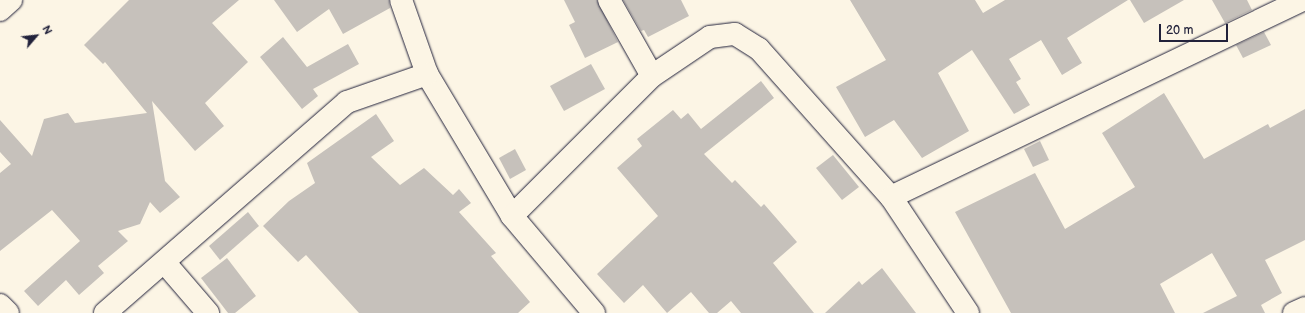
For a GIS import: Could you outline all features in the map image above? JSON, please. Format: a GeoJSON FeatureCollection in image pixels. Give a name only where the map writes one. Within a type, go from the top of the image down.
{"type":"FeatureCollection","features":[{"type":"Feature","properties":{"kind":"street"},"geometry":{"type":"LineString","coordinates":[[0,10],[11,0]]}},
{"type":"Feature","properties":{"kind":"street"},"geometry":{"type":"LineString","coordinates":[[401,0],[426,74],[512,216],[594,313]]}},
{"type":"Feature","properties":{"kind":"street"},"geometry":{"type":"LineString","coordinates":[[609,0],[652,76]]}},
{"type":"Feature","properties":{"kind":"street"},"geometry":{"type":"LineString","coordinates":[[891,197],[1302,0]]}},
{"type":"Feature","properties":{"kind":"street"},"geometry":{"type":"LineString","coordinates":[[512,216],[652,76],[710,37],[735,34],[759,49],[891,197],[968,313]]}},
{"type":"Feature","properties":{"kind":"street"},"geometry":{"type":"LineString","coordinates":[[105,313],[165,263],[347,102],[426,74]]}},
{"type":"Feature","properties":{"kind":"street"},"geometry":{"type":"LineString","coordinates":[[165,263],[208,313]]}},
{"type":"Feature","properties":{"kind":"street"},"geometry":{"type":"LineString","coordinates":[[0,305],[8,313]]}},
{"type":"Feature","properties":{"kind":"street"},"geometry":{"type":"LineString","coordinates":[[1294,313],[1305,308]]}},
{"type":"Feature","properties":{"kind":"building"},"geometry":{"type":"Polygon","coordinates":[[[129,0],[239,0],[212,23],[248,62],[205,103],[224,126],[195,151],[152,101],[165,181],[180,197],[160,213],[150,202],[140,224],[118,231],[128,241],[98,266],[104,273],[79,295],[66,280],[38,306],[24,291],[80,241],[52,210],[0,251],[0,173],[11,164],[0,152],[0,120],[32,156],[44,119],[68,113],[75,123],[147,113],[105,62],[103,64],[84,45],[129,0]]]}},
{"type":"Feature","properties":{"kind":"building"},"geometry":{"type":"Polygon","coordinates":[[[274,0],[389,0],[390,8],[343,34],[329,9],[297,32],[274,0]]]}},
{"type":"Feature","properties":{"kind":"building"},"geometry":{"type":"Polygon","coordinates":[[[564,0],[597,0],[618,42],[585,58],[569,25],[575,22],[564,0]]]}},
{"type":"Feature","properties":{"kind":"building"},"geometry":{"type":"Polygon","coordinates":[[[623,0],[681,0],[689,16],[648,37],[644,30],[641,31],[623,0]]]}},
{"type":"Feature","properties":{"kind":"building"},"geometry":{"type":"Polygon","coordinates":[[[850,0],[975,0],[983,13],[1005,0],[1128,0],[1067,38],[1082,63],[1062,75],[1041,40],[1009,59],[1021,79],[1016,82],[1030,105],[1014,114],[972,50],[938,73],[969,131],[922,158],[894,120],[865,137],[836,87],[886,60],[850,0]]]}},
{"type":"Feature","properties":{"kind":"building"},"geometry":{"type":"Polygon","coordinates":[[[1130,0],[1184,0],[1144,23],[1130,0]]]}},
{"type":"Feature","properties":{"kind":"building"},"geometry":{"type":"Polygon","coordinates":[[[1212,0],[1247,0],[1252,10],[1225,23],[1212,0]]]}},
{"type":"Feature","properties":{"kind":"building"},"geometry":{"type":"Polygon","coordinates":[[[1264,32],[1271,45],[1243,58],[1236,45],[1264,32]]]}},
{"type":"Feature","properties":{"kind":"building"},"geometry":{"type":"Polygon","coordinates":[[[283,37],[307,67],[348,44],[359,64],[313,89],[318,96],[302,109],[260,57],[283,37]]]}},
{"type":"Feature","properties":{"kind":"building"},"geometry":{"type":"Polygon","coordinates":[[[591,64],[605,89],[564,111],[550,86],[591,64]]]}},
{"type":"Feature","properties":{"kind":"building"},"geometry":{"type":"Polygon","coordinates":[[[761,81],[774,98],[704,154],[732,183],[735,180],[761,207],[764,204],[797,242],[773,263],[814,313],[741,313],[731,301],[717,313],[709,313],[691,292],[667,313],[643,285],[624,303],[597,274],[658,216],[617,168],[642,146],[637,139],[673,110],[681,119],[688,113],[701,129],[761,81]]]}},
{"type":"Feature","properties":{"kind":"building"},"geometry":{"type":"Polygon","coordinates":[[[1164,93],[1204,159],[1268,124],[1270,128],[1305,109],[1305,240],[1265,260],[1282,293],[1261,305],[1265,313],[1203,313],[1237,296],[1212,253],[1160,284],[1175,313],[1011,313],[955,212],[1035,173],[1065,229],[1135,187],[1102,133],[1164,93]]]}},
{"type":"Feature","properties":{"kind":"building"},"geometry":{"type":"Polygon","coordinates":[[[376,114],[394,141],[371,157],[400,185],[424,168],[453,195],[459,189],[471,203],[459,212],[496,253],[491,256],[530,302],[518,313],[359,313],[306,255],[298,262],[263,226],[289,201],[315,183],[307,163],[376,114]]]}},
{"type":"Feature","properties":{"kind":"building"},"geometry":{"type":"Polygon","coordinates":[[[1040,141],[1049,160],[1033,167],[1024,149],[1040,141]]]}},
{"type":"Feature","properties":{"kind":"building"},"geometry":{"type":"Polygon","coordinates":[[[515,149],[526,170],[510,179],[499,158],[515,149]]]}},
{"type":"Feature","properties":{"kind":"building"},"geometry":{"type":"Polygon","coordinates":[[[833,155],[859,187],[842,200],[816,168],[833,155]]]}},
{"type":"Feature","properties":{"kind":"building"},"geometry":{"type":"Polygon","coordinates":[[[248,212],[259,226],[220,260],[209,246],[248,212]]]}},
{"type":"Feature","properties":{"kind":"building"},"geometry":{"type":"Polygon","coordinates":[[[227,258],[256,296],[235,313],[228,313],[201,278],[227,258]]]}},
{"type":"Feature","properties":{"kind":"building"},"geometry":{"type":"Polygon","coordinates":[[[882,268],[916,313],[825,313],[859,281],[862,285],[882,268]]]}}]}
